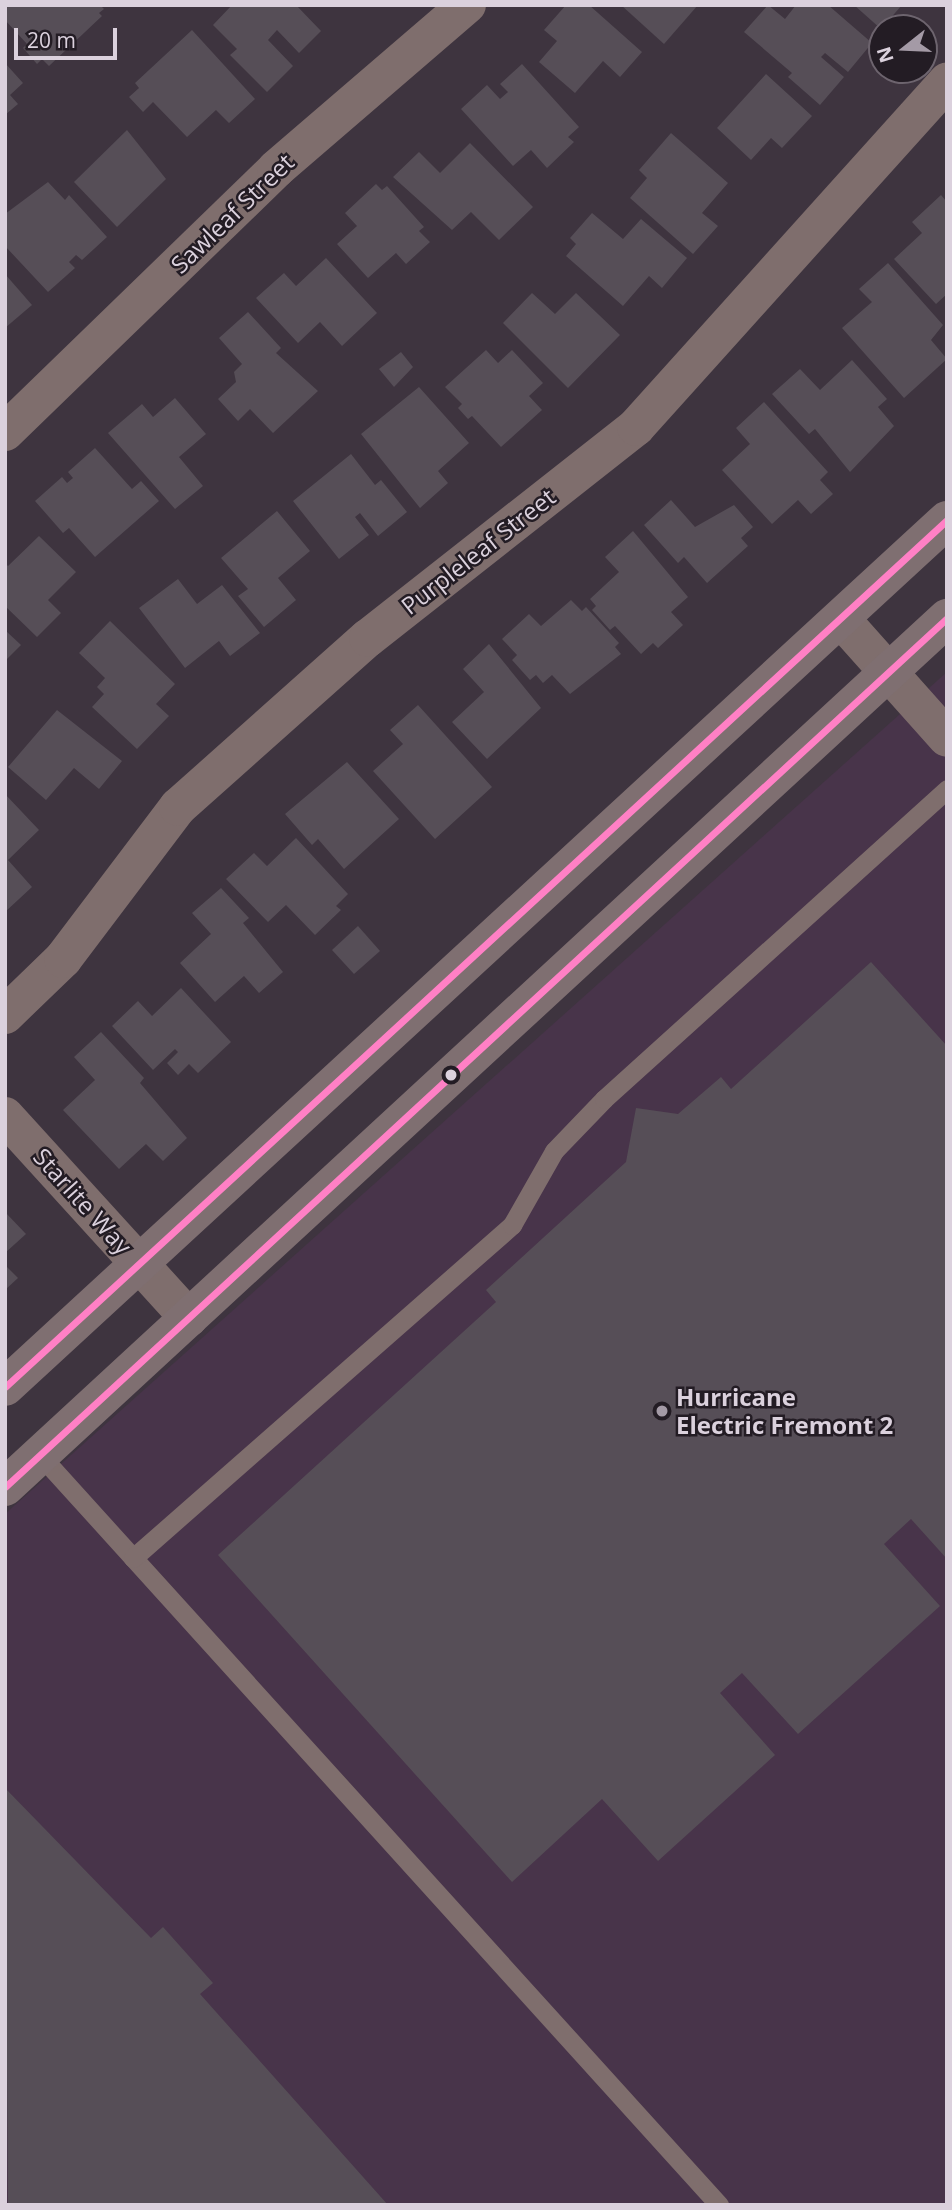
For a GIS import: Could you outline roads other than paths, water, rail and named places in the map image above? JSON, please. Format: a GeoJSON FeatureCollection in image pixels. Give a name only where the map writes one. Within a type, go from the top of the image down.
{"type":"FeatureCollection","features":[{"type":"Feature","properties":{"kind":"main road"},"geometry":{"type":"LineString","coordinates":[[5,1387],[947,520]]}},
{"type":"Feature","properties":{"kind":"main road"},"geometry":{"type":"LineString","coordinates":[[5,1487],[947,618]]}},
{"type":"Feature","properties":{"kind":"street","name":"Sawleaf Street"},"geometry":{"type":"LineString","coordinates":[[5,432],[276,169],[467,5]]}},
{"type":"Feature","properties":{"kind":"street","name":"Purpleleaf Street"},"geometry":{"type":"LineString","coordinates":[[5,1015],[63,959],[178,807],[368,638],[636,428],[947,81]]}},
{"type":"Feature","properties":{"kind":"street"},"geometry":{"type":"LineString","coordinates":[[841,619],[947,738]]}},
{"type":"Feature","properties":{"kind":"street","name":"Starlite Way"},"geometry":{"type":"LineString","coordinates":[[5,1116],[189,1318]]}},
{"type":"Feature","properties":{"kind":"lane"},"geometry":{"type":"LineString","coordinates":[[133,1558],[512,1225],[554,1151],[604,1099],[947,789]]}},
{"type":"Feature","properties":{"kind":"lane"},"geometry":{"type":"LineString","coordinates":[[40,1455],[719,2205]]}},
{"type":"Feature","properties":{"kind":"place","name":"Hurricane Electric Fremont 2"},"geometry":{"type":"Point","coordinates":[662,1411]}}]}
